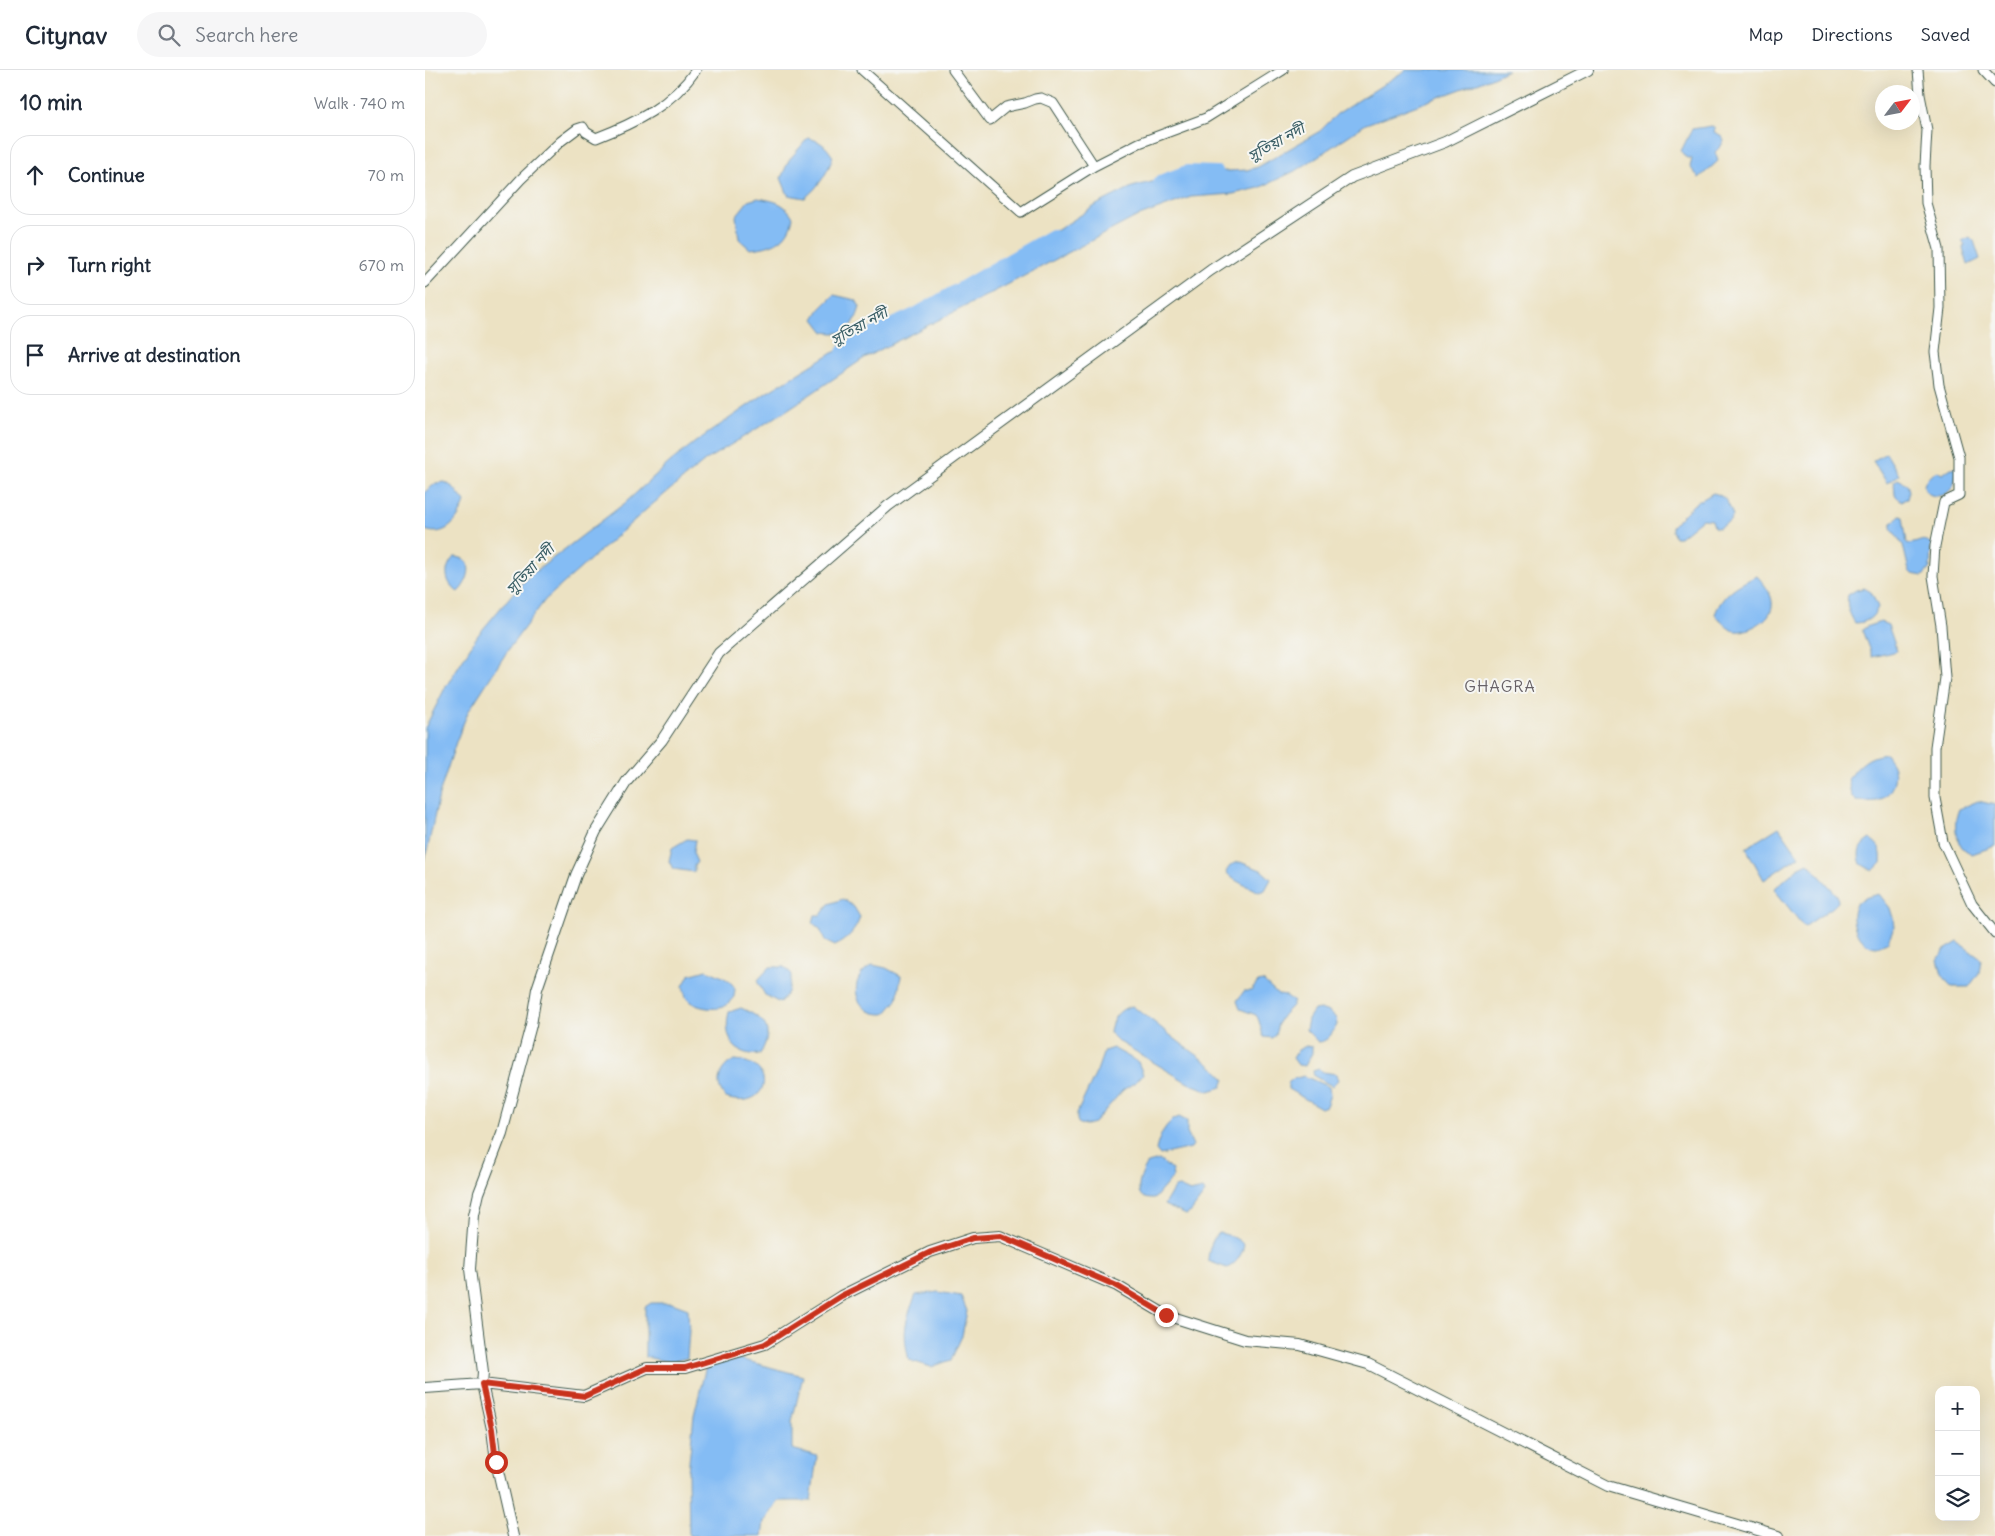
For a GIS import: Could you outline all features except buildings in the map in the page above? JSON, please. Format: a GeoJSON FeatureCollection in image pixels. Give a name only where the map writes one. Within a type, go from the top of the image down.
{"type":"FeatureCollection","features":[{"type":"Feature","properties":{"kind":"street"},"geometry":{"type":"LineString","coordinates":[[425,283],[521,179],[569,135],[583,127],[586,132],[596,138],[629,125],[668,102],[696,70]]}},
{"type":"Feature","properties":{"kind":"street"},"geometry":{"type":"LineString","coordinates":[[862,70],[1021,212],[1094,166],[1139,143],[1206,118],[1280,71]]}},
{"type":"Feature","properties":{"kind":"street"},"geometry":{"type":"LineString","coordinates":[[953,70],[990,120],[1006,107],[1035,99],[1041,98],[1053,103],[1094,166]]}},
{"type":"Feature","properties":{"kind":"street"},"geometry":{"type":"LineString","coordinates":[[513,1536],[496,1462],[492,1429],[482,1384],[483,1372],[470,1269],[474,1215],[479,1193],[502,1133],[531,1025],[537,989],[576,875],[596,831],[627,782],[662,740],[719,653],[888,506],[1211,270],[1352,178],[1445,142],[1588,70]]}},
{"type":"Feature","properties":{"kind":"street"},"geometry":{"type":"LineString","coordinates":[[1918,70],[1920,95],[1927,130],[1925,166],[1927,203],[1939,250],[1941,308],[1935,352],[1939,385],[1959,457],[1959,495],[1944,502],[1935,546],[1933,576],[1941,626],[1945,678],[1935,747],[1935,798],[1943,842],[1972,904],[1995,933]]}},
{"type":"Feature","properties":{"kind":"street"},"geometry":{"type":"LineString","coordinates":[[1983,70],[1995,83]]}},
{"type":"Feature","properties":{"kind":"street"},"geometry":{"type":"LineString","coordinates":[[425,1388],[482,1384],[585,1396],[647,1368],[685,1368],[765,1344],[841,1296],[931,1252],[973,1238],[1001,1236],[1117,1286],[1166,1315],[1245,1340],[1300,1345],[1368,1364],[1608,1486],[1778,1536]]}},
{"type":"Feature","properties":{"kind":"water"},"geometry":{"type":"Polygon","coordinates":[[[1406,70],[1508,70],[1366,124],[1299,169],[1259,188],[1233,194],[1191,197],[1134,218],[866,357],[784,412],[706,460],[648,508],[545,600],[510,647],[468,712],[456,742],[439,795],[425,861],[425,728],[445,688],[478,635],[519,586],[625,503],[670,462],[766,393],[830,354],[887,329],[972,285],[1029,251],[1039,242],[1098,204],[1132,187],[1171,177],[1208,172],[1247,170],[1258,167],[1320,131],[1337,114],[1406,70]]]}},
{"type":"Feature","properties":{"kind":"water"},"geometry":{"type":"Polygon","coordinates":[[[1712,126],[1715,128],[1714,132],[1722,136],[1724,140],[1715,152],[1718,161],[1699,178],[1690,167],[1692,159],[1685,157],[1681,151],[1692,129],[1712,126]]]}},
{"type":"Feature","properties":{"kind":"water"},"geometry":{"type":"Polygon","coordinates":[[[808,138],[823,144],[833,157],[822,179],[805,198],[788,195],[781,178],[789,160],[808,138]]]}},
{"type":"Feature","properties":{"kind":"water"},"geometry":{"type":"Polygon","coordinates":[[[758,198],[774,201],[782,205],[793,217],[788,232],[778,241],[765,247],[750,249],[739,239],[736,216],[748,201],[758,198]]]}},
{"type":"Feature","properties":{"kind":"water"},"geometry":{"type":"Polygon","coordinates":[[[1970,237],[1974,241],[1980,259],[1968,265],[1963,248],[1965,244],[1962,241],[1970,237]]]}},
{"type":"Feature","properties":{"kind":"water"},"geometry":{"type":"Polygon","coordinates":[[[834,295],[856,300],[860,307],[855,320],[848,329],[838,333],[824,332],[814,319],[820,309],[834,295]]]}},
{"type":"Feature","properties":{"kind":"water"},"geometry":{"type":"Polygon","coordinates":[[[1886,453],[1899,475],[1887,483],[1873,461],[1886,453]]]}},
{"type":"Feature","properties":{"kind":"water"},"geometry":{"type":"Polygon","coordinates":[[[1956,467],[1955,482],[1949,491],[1933,496],[1927,492],[1924,487],[1927,479],[1937,471],[1942,474],[1956,467]]]}},
{"type":"Feature","properties":{"kind":"water"},"geometry":{"type":"Polygon","coordinates":[[[1898,479],[1907,484],[1909,491],[1907,499],[1901,501],[1895,495],[1894,482],[1898,479]]]}},
{"type":"Feature","properties":{"kind":"water"},"geometry":{"type":"Polygon","coordinates":[[[445,482],[454,488],[465,502],[451,526],[439,532],[425,530],[425,492],[436,483],[445,482]]]}},
{"type":"Feature","properties":{"kind":"water"},"geometry":{"type":"Polygon","coordinates":[[[1713,493],[1724,498],[1728,504],[1733,516],[1729,522],[1718,528],[1714,527],[1712,520],[1702,519],[1680,537],[1675,537],[1672,526],[1693,505],[1713,493]]]}},
{"type":"Feature","properties":{"kind":"water"},"geometry":{"type":"Polygon","coordinates":[[[1900,516],[1903,517],[1907,543],[1925,540],[1931,544],[1930,568],[1923,576],[1912,574],[1909,571],[1903,545],[1891,528],[1891,524],[1900,516]]]}},
{"type":"Feature","properties":{"kind":"water"},"geometry":{"type":"Polygon","coordinates":[[[454,557],[466,561],[469,571],[468,577],[458,592],[450,584],[447,576],[448,566],[454,557]]]}},
{"type":"Feature","properties":{"kind":"water"},"geometry":{"type":"Polygon","coordinates":[[[1757,576],[1768,589],[1771,596],[1772,609],[1769,615],[1755,626],[1743,631],[1730,629],[1715,614],[1718,607],[1731,590],[1757,576]]]}},
{"type":"Feature","properties":{"kind":"water"},"geometry":{"type":"Polygon","coordinates":[[[1864,588],[1871,592],[1878,607],[1869,619],[1855,623],[1847,603],[1848,595],[1864,588]]]}},
{"type":"Feature","properties":{"kind":"water"},"geometry":{"type":"Polygon","coordinates":[[[1881,622],[1888,625],[1897,651],[1872,657],[1862,630],[1881,622]]]}},
{"type":"Feature","properties":{"kind":"water"},"geometry":{"type":"Polygon","coordinates":[[[1886,754],[1893,764],[1895,773],[1889,793],[1876,801],[1856,801],[1851,795],[1848,778],[1860,765],[1869,759],[1886,754]]]}},
{"type":"Feature","properties":{"kind":"water"},"geometry":{"type":"Polygon","coordinates":[[[1978,801],[1995,805],[1995,846],[1972,854],[1959,843],[1956,833],[1956,818],[1959,809],[1978,801]]]}},
{"type":"Feature","properties":{"kind":"water"},"geometry":{"type":"Polygon","coordinates":[[[1779,827],[1799,856],[1764,880],[1746,848],[1779,827]]]}},
{"type":"Feature","properties":{"kind":"water"},"geometry":{"type":"Polygon","coordinates":[[[687,839],[695,840],[693,853],[697,862],[694,866],[694,872],[673,869],[669,861],[672,848],[687,839]]]}},
{"type":"Feature","properties":{"kind":"water"},"geometry":{"type":"Polygon","coordinates":[[[1870,839],[1878,846],[1881,855],[1881,863],[1873,871],[1861,864],[1859,856],[1861,847],[1870,839]]]}},
{"type":"Feature","properties":{"kind":"water"},"geometry":{"type":"Polygon","coordinates":[[[1240,862],[1261,870],[1271,879],[1265,890],[1259,892],[1237,881],[1226,872],[1231,865],[1240,862]]]}},
{"type":"Feature","properties":{"kind":"water"},"geometry":{"type":"Polygon","coordinates":[[[1808,863],[1837,895],[1838,902],[1804,927],[1774,889],[1798,868],[1808,863]]]}},
{"type":"Feature","properties":{"kind":"water"},"geometry":{"type":"Polygon","coordinates":[[[1879,894],[1890,908],[1894,927],[1887,943],[1876,947],[1870,946],[1860,937],[1854,925],[1853,912],[1855,906],[1860,901],[1879,894]]]}},
{"type":"Feature","properties":{"kind":"water"},"geometry":{"type":"Polygon","coordinates":[[[843,899],[854,907],[860,917],[851,934],[835,946],[825,941],[820,929],[813,923],[815,915],[821,915],[829,904],[843,899]]]}},
{"type":"Feature","properties":{"kind":"water"},"geometry":{"type":"Polygon","coordinates":[[[1958,942],[1981,959],[1979,973],[1969,987],[1951,987],[1942,974],[1938,960],[1943,951],[1958,942]]]}},
{"type":"Feature","properties":{"kind":"water"},"geometry":{"type":"Polygon","coordinates":[[[873,965],[886,968],[901,976],[897,1000],[885,1014],[874,1013],[866,1009],[860,1003],[857,995],[856,986],[859,978],[864,971],[873,965]]]}},
{"type":"Feature","properties":{"kind":"water"},"geometry":{"type":"Polygon","coordinates":[[[770,967],[784,967],[792,974],[788,992],[780,1003],[765,995],[757,981],[770,967]]]}},
{"type":"Feature","properties":{"kind":"water"},"geometry":{"type":"Polygon","coordinates":[[[706,970],[730,982],[735,989],[734,997],[721,1008],[702,1007],[689,1001],[685,994],[683,986],[689,975],[706,970]]]}},
{"type":"Feature","properties":{"kind":"water"},"geometry":{"type":"Polygon","coordinates":[[[1263,981],[1278,995],[1287,996],[1294,1002],[1283,1014],[1272,1038],[1264,1037],[1256,1015],[1240,1009],[1237,1001],[1244,991],[1251,991],[1258,982],[1263,981]]]}},
{"type":"Feature","properties":{"kind":"water"},"geometry":{"type":"Polygon","coordinates":[[[1132,1006],[1215,1069],[1225,1079],[1222,1087],[1209,1091],[1188,1083],[1118,1041],[1110,1033],[1112,1024],[1119,1012],[1132,1006]]]}},
{"type":"Feature","properties":{"kind":"water"},"geometry":{"type":"Polygon","coordinates":[[[741,1008],[756,1016],[765,1025],[767,1037],[760,1054],[743,1052],[732,1043],[729,1037],[729,1012],[741,1008]]]}},
{"type":"Feature","properties":{"kind":"water"},"geometry":{"type":"Polygon","coordinates":[[[1320,1009],[1329,1012],[1336,1018],[1337,1025],[1327,1039],[1318,1042],[1306,1030],[1308,1019],[1314,1010],[1320,1009]]]}},
{"type":"Feature","properties":{"kind":"water"},"geometry":{"type":"Polygon","coordinates":[[[1306,1046],[1312,1047],[1312,1053],[1305,1066],[1298,1065],[1293,1058],[1298,1050],[1306,1046]]]}},
{"type":"Feature","properties":{"kind":"water"},"geometry":{"type":"Polygon","coordinates":[[[1113,1048],[1138,1062],[1143,1074],[1137,1081],[1123,1090],[1094,1123],[1079,1124],[1077,1113],[1097,1071],[1104,1051],[1113,1048]]]}},
{"type":"Feature","properties":{"kind":"water"},"geometry":{"type":"Polygon","coordinates":[[[735,1060],[749,1063],[758,1069],[763,1077],[763,1085],[759,1093],[752,1098],[741,1101],[726,1098],[722,1093],[719,1082],[722,1071],[729,1063],[735,1060]]]}},
{"type":"Feature","properties":{"kind":"water"},"geometry":{"type":"Polygon","coordinates":[[[1319,1069],[1323,1072],[1336,1074],[1338,1080],[1332,1086],[1314,1076],[1313,1071],[1319,1069]]]}},
{"type":"Feature","properties":{"kind":"water"},"geometry":{"type":"Polygon","coordinates":[[[1304,1076],[1329,1087],[1330,1095],[1326,1106],[1321,1108],[1288,1089],[1288,1083],[1293,1079],[1304,1076]]]}},
{"type":"Feature","properties":{"kind":"water"},"geometry":{"type":"Polygon","coordinates":[[[1179,1117],[1187,1121],[1187,1133],[1193,1145],[1191,1148],[1160,1155],[1156,1150],[1161,1135],[1170,1122],[1179,1117]]]}},
{"type":"Feature","properties":{"kind":"water"},"geometry":{"type":"Polygon","coordinates":[[[1159,1160],[1172,1170],[1173,1177],[1154,1199],[1146,1198],[1139,1191],[1142,1174],[1148,1163],[1159,1160]]]}},
{"type":"Feature","properties":{"kind":"water"},"geometry":{"type":"Polygon","coordinates":[[[1179,1187],[1190,1192],[1203,1189],[1205,1193],[1191,1212],[1186,1215],[1164,1205],[1174,1188],[1179,1187]]]}},
{"type":"Feature","properties":{"kind":"water"},"geometry":{"type":"Polygon","coordinates":[[[1218,1233],[1239,1240],[1244,1245],[1238,1259],[1227,1268],[1208,1261],[1211,1246],[1218,1233]]]}},
{"type":"Feature","properties":{"kind":"water"},"geometry":{"type":"Polygon","coordinates":[[[938,1292],[961,1296],[967,1311],[962,1336],[951,1360],[931,1367],[909,1360],[905,1334],[909,1312],[916,1295],[938,1292]]]}},
{"type":"Feature","properties":{"kind":"water"},"geometry":{"type":"Polygon","coordinates":[[[651,1303],[672,1303],[688,1309],[687,1358],[670,1362],[645,1357],[645,1307],[651,1303]]]}},
{"type":"Feature","properties":{"kind":"water"},"geometry":{"type":"Polygon","coordinates":[[[736,1358],[803,1376],[792,1421],[792,1449],[817,1456],[811,1501],[779,1501],[764,1522],[762,1536],[689,1536],[688,1472],[694,1415],[706,1366],[736,1358]]]}},
{"type":"Feature","properties":{"kind":"waterway","name":"সুতিয়া নদী"},"geometry":{"type":"LineString","coordinates":[[1160,182],[1187,172],[1217,173]]}},
{"type":"Feature","properties":{"kind":"waterway","name":"সুতিয়া নদী"},"geometry":{"type":"LineString","coordinates":[[843,352],[862,339],[917,314],[1052,236]]}},
{"type":"Feature","properties":{"kind":"district","name":"GHAGRA"},"geometry":{"type":"Point","coordinates":[1500,686]}},
{"type":"Feature","properties":{"kind":"route"},"geometry":{"type":"LineString","coordinates":[[496,1462],[492,1429],[482,1384],[585,1396],[647,1368],[685,1368],[765,1344],[841,1296],[931,1252],[973,1238],[1001,1236],[1117,1286],[1166,1315]]}}]}
